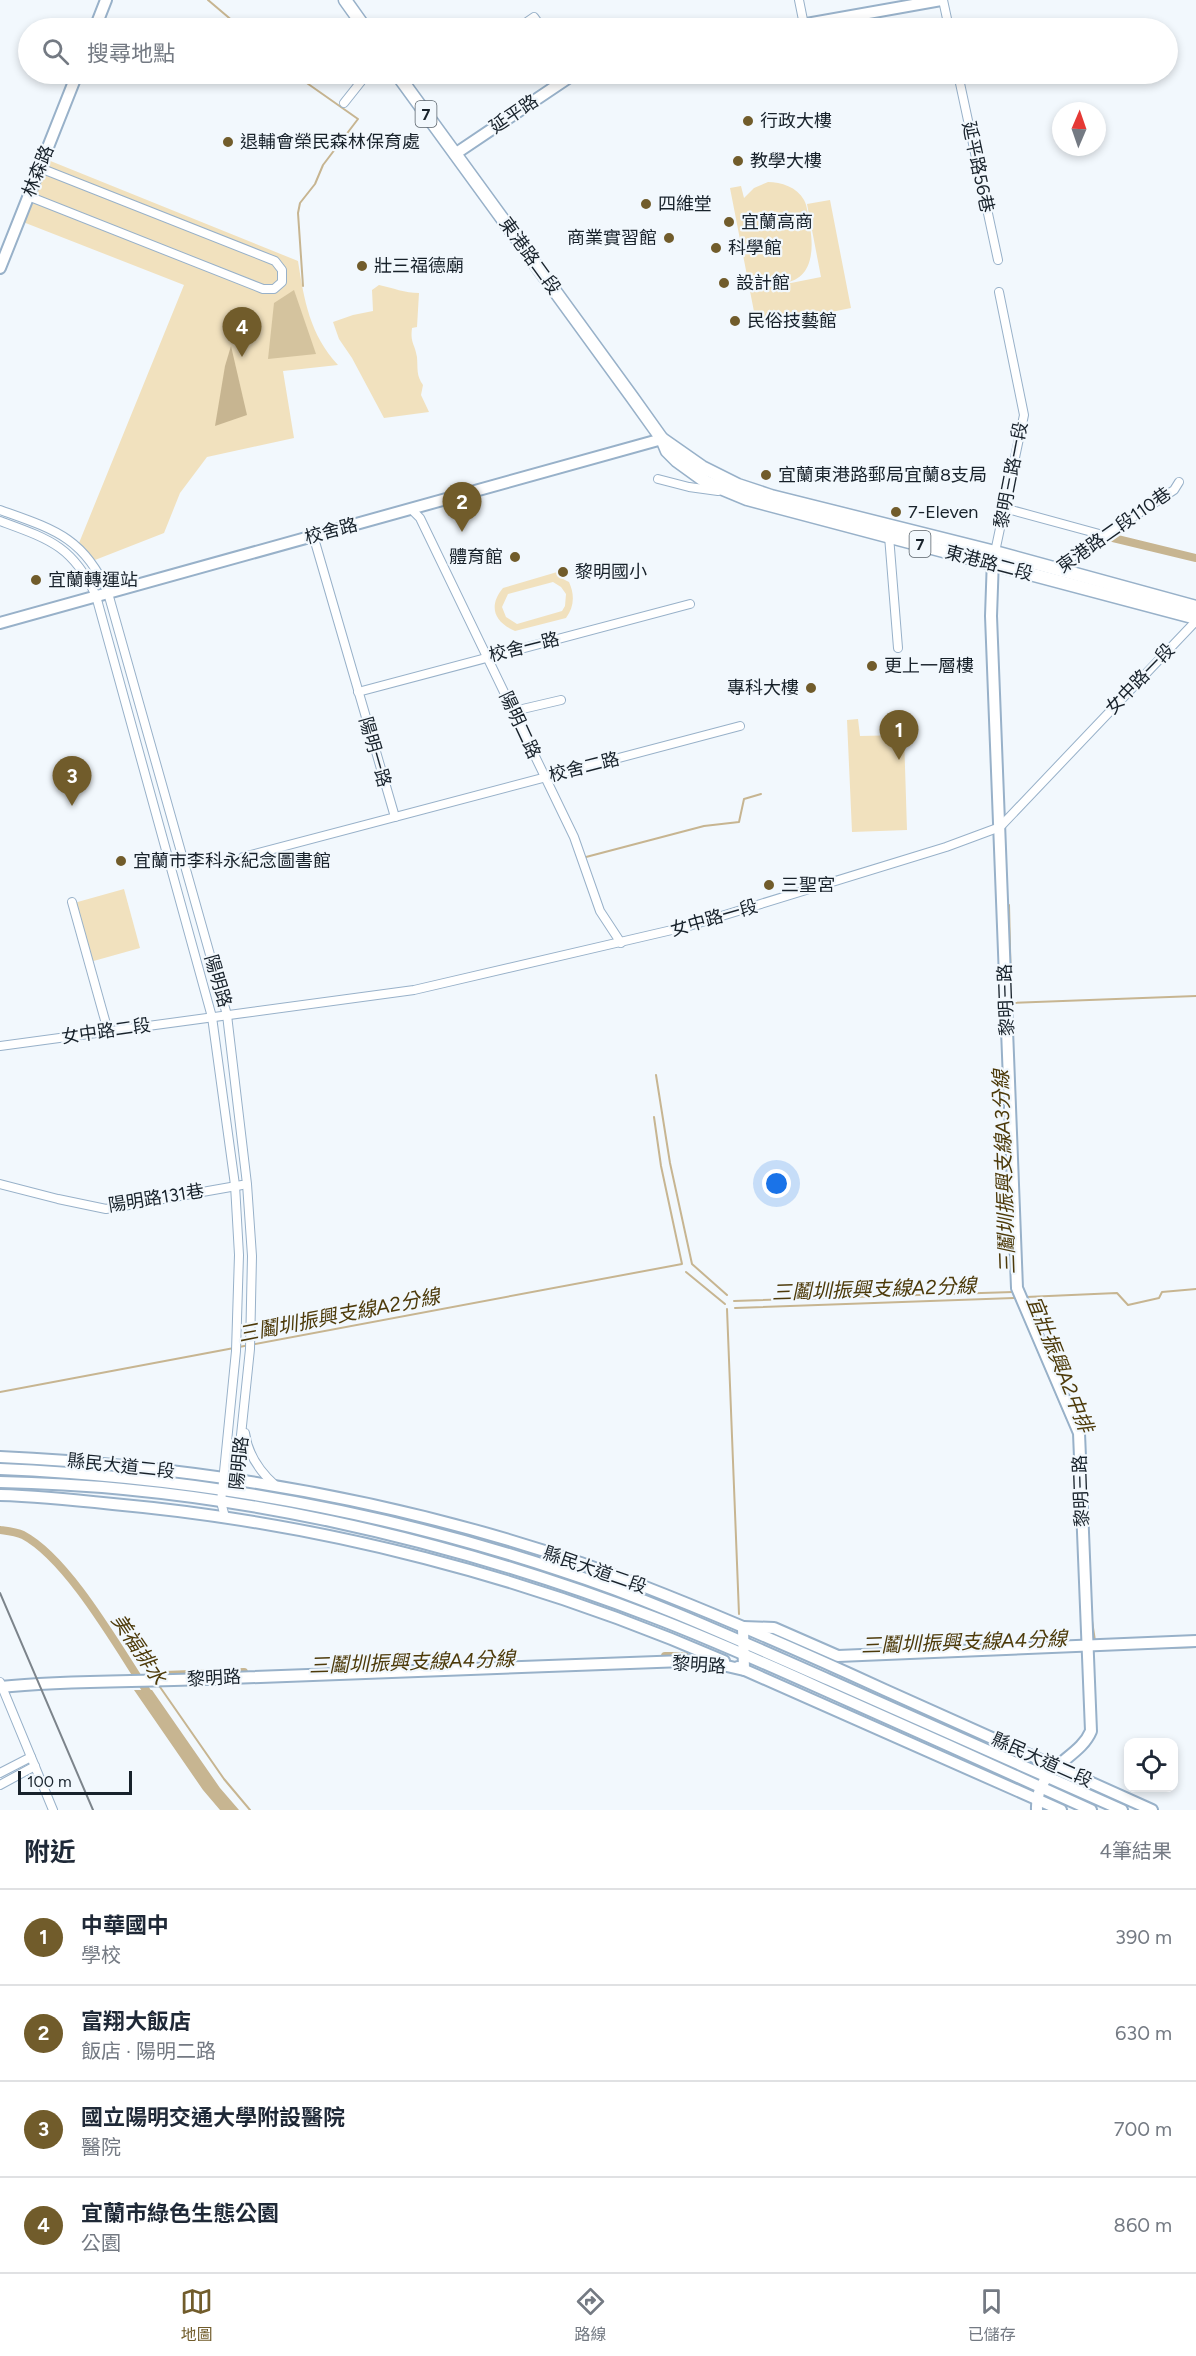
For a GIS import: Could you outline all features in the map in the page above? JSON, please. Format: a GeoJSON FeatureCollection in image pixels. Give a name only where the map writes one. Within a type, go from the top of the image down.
{"type":"FeatureCollection","features":[{"type":"Feature","properties":{"kind":"main road"},"geometry":{"type":"LineString","coordinates":[[345,0],[358,18]]}},
{"type":"Feature","properties":{"kind":"main road","name":"東港路二段"},"geometry":{"type":"LineString","coordinates":[[405,84],[662,439],[667,452],[687,470],[730,493],[889,536],[993,558]]}},
{"type":"Feature","properties":{"kind":"main road","name":"東港路二段"},"geometry":{"type":"LineString","coordinates":[[662,439],[702,467],[738,485],[771,496],[1053,574],[1196,607]]}},
{"type":"Feature","properties":{"kind":"main road","name":"東港路二段"},"geometry":{"type":"LineString","coordinates":[[1053,574],[1196,620]]}},
{"type":"Feature","properties":{"kind":"street"},"geometry":{"type":"LineString","coordinates":[[99,18],[106,0]]}},
{"type":"Feature","properties":{"kind":"street"},"geometry":{"type":"LineString","coordinates":[[799,0],[803,18]]}},
{"type":"Feature","properties":{"kind":"street"},"geometry":{"type":"LineString","coordinates":[[843,18],[942,0],[946,18]]}},
{"type":"Feature","properties":{"kind":"street","name":"林森路"},"geometry":{"type":"LineString","coordinates":[[0,268],[73,84]]}},
{"type":"Feature","properties":{"kind":"street"},"geometry":{"type":"LineString","coordinates":[[344,103],[359,84]]}},
{"type":"Feature","properties":{"kind":"street","name":"延平路"},"geometry":{"type":"LineString","coordinates":[[455,154],[559,84]]}},
{"type":"Feature","properties":{"kind":"street","name":"延平路56巷"},"geometry":{"type":"LineString","coordinates":[[960,84],[998,260]]}},
{"type":"Feature","properties":{"kind":"street"},"geometry":{"type":"LineString","coordinates":[[28,196],[263,289],[274,289],[282,282],[282,270],[275,261],[39,168]]}},
{"type":"Feature","properties":{"kind":"street","name":"黎明三路一段"},"geometry":{"type":"LineString","coordinates":[[993,558],[1024,415],[999,292]]}},
{"type":"Feature","properties":{"kind":"street","name":"校舍路"},"geometry":{"type":"LineString","coordinates":[[0,623],[662,439]]}},
{"type":"Feature","properties":{"kind":"street"},"geometry":{"type":"LineString","coordinates":[[658,479],[689,488],[730,493]]}},
{"type":"Feature","properties":{"kind":"street","name":"東港路二段110巷"},"geometry":{"type":"LineString","coordinates":[[1053,574],[1103,535],[1174,490],[1179,482]]}},
{"type":"Feature","properties":{"kind":"street"},"geometry":{"type":"LineString","coordinates":[[1004,508],[1103,535]]}},
{"type":"Feature","properties":{"kind":"street","name":"陽明路"},"geometry":{"type":"LineString","coordinates":[[0,510],[45,526],[72,542],[90,559],[108,593],[227,1015],[248,1184],[252,1256],[250,1348],[245,1413],[234,1504],[225,1517]]}},
{"type":"Feature","properties":{"kind":"street","name":"陽明二路"},"geometry":{"type":"LineString","coordinates":[[412,510],[420,518],[574,837],[600,911],[621,942]]}},
{"type":"Feature","properties":{"kind":"street","name":"陽明路"},"geometry":{"type":"LineString","coordinates":[[0,521],[42,537],[64,549],[85,574],[96,596],[212,1017],[238,1185],[237,1339],[221,1502],[225,1517]]}},
{"type":"Feature","properties":{"kind":"street","name":"陽明一路"},"geometry":{"type":"LineString","coordinates":[[313,536],[394,818]]}},
{"type":"Feature","properties":{"kind":"street"},"geometry":{"type":"LineString","coordinates":[[889,536],[898,648]]}},
{"type":"Feature","properties":{"kind":"street","name":"黎明三路"},"geometry":{"type":"LineString","coordinates":[[993,558],[991,616],[1017,1288],[1079,1433],[1088,1645],[1091,1731],[1085,1742],[1055,1766],[1042,1788],[1037,1804]]}},
{"type":"Feature","properties":{"kind":"street","name":"校舍一路"},"geometry":{"type":"LineString","coordinates":[[358,692],[690,604]]}},
{"type":"Feature","properties":{"kind":"street","name":"女中路一段"},"geometry":{"type":"LineString","coordinates":[[212,1017],[414,990],[621,942],[743,911],[890,865],[1000,827],[1196,620]]}},
{"type":"Feature","properties":{"kind":"street"},"geometry":{"type":"LineString","coordinates":[[514,711],[561,700]]}},
{"type":"Feature","properties":{"kind":"street","name":"校舍二路"},"geometry":{"type":"LineString","coordinates":[[394,818],[740,726]]}},
{"type":"Feature","properties":{"kind":"street"},"geometry":{"type":"LineString","coordinates":[[243,857],[394,818]]}},
{"type":"Feature","properties":{"kind":"street"},"geometry":{"type":"LineString","coordinates":[[72,902],[108,1031]]}},
{"type":"Feature","properties":{"kind":"street","name":"女中路二段"},"geometry":{"type":"LineString","coordinates":[[0,1046],[212,1017]]}},
{"type":"Feature","properties":{"kind":"street","name":"陽明路131巷"},"geometry":{"type":"LineString","coordinates":[[0,1184],[106,1209],[238,1185]]}},
{"type":"Feature","properties":{"kind":"street"},"geometry":{"type":"LineString","coordinates":[[245,1413],[244,1427],[250,1455],[261,1472],[276,1486]]}},
{"type":"Feature","properties":{"kind":"street","name":"縣民大道二段"},"geometry":{"type":"LineString","coordinates":[[0,1457],[125,1466],[236,1486],[453,1538],[581,1577],[744,1642],[1122,1810]]}},
{"type":"Feature","properties":{"kind":"street","name":"縣民大道二段"},"geometry":{"type":"LineString","coordinates":[[0,1469],[223,1484]]}},
{"type":"Feature","properties":{"kind":"street","name":"縣民大道二段"},"geometry":{"type":"LineString","coordinates":[[0,1482],[80,1486],[234,1504],[375,1533],[453,1552],[558,1583],[653,1617],[744,1654],[1091,1810]]}},
{"type":"Feature","properties":{"kind":"street","name":"縣民大道二段"},"geometry":{"type":"LineString","coordinates":[[236,1486],[276,1486],[336,1497],[452,1525],[577,1562],[743,1627],[1152,1810]]}},
{"type":"Feature","properties":{"kind":"street","name":"縣民大道二段"},"geometry":{"type":"LineString","coordinates":[[0,1495],[166,1508],[225,1517],[306,1530],[454,1567],[561,1599],[689,1646],[1037,1804],[1061,1810]]}},
{"type":"Feature","properties":{"kind":"street"},"geometry":{"type":"LineString","coordinates":[[452,1525],[453,1538]]}},
{"type":"Feature","properties":{"kind":"street"},"geometry":{"type":"LineString","coordinates":[[743,1627],[774,1628],[838,1656],[1196,1641]]}},
{"type":"Feature","properties":{"kind":"street","name":"黎明路"},"geometry":{"type":"LineString","coordinates":[[1,1685],[122,1683],[684,1661],[705,1661],[744,1670],[743,1627]]}},
{"type":"Feature","properties":{"kind":"street"},"geometry":{"type":"LineString","coordinates":[[684,1661],[692,1656],[689,1646]]}},
{"type":"Feature","properties":{"kind":"street"},"geometry":{"type":"LineString","coordinates":[[838,1656],[838,1668]]}},
{"type":"Feature","properties":{"kind":"street"},"geometry":{"type":"LineString","coordinates":[[1,1685],[53,1810]]}},
{"type":"Feature","properties":{"kind":"street"},"geometry":{"type":"LineString","coordinates":[[0,1773],[31,1757]]}},
{"type":"Feature","properties":{"kind":"street"},"geometry":{"type":"LineString","coordinates":[[0,1785],[35,1766]]}},
{"type":"Feature","properties":{"kind":"shaded area"},"geometry":{"type":"Polygon","coordinates":[[[48,160],[298,261],[306,303],[315,329],[328,354],[338,365],[283,371],[294,438],[207,457],[180,493],[164,533],[95,560],[79,543],[184,285],[23,222],[48,160]]]}},
{"type":"Feature","properties":{"kind":"shaded area"},"geometry":{"type":"Polygon","coordinates":[[[768,182],[788,186],[801,195],[807,210],[812,241],[808,265],[803,273],[796,279],[786,282],[759,279],[761,289],[821,277],[807,204],[830,200],[851,308],[757,327],[730,188],[741,186],[744,198],[754,188],[768,182]]]}},
{"type":"Feature","properties":{"kind":"shaded area"},"geometry":{"type":"Polygon","coordinates":[[[379,285],[419,293],[417,327],[412,328],[412,337],[417,357],[418,375],[423,385],[421,395],[429,412],[384,418],[352,358],[339,339],[333,322],[373,311],[372,290],[379,285]]]}},
{"type":"Feature","properties":{"kind":"shaded area"},"geometry":{"type":"Polygon","coordinates":[[[294,290],[316,354],[268,359],[274,303],[294,290]]]}},
{"type":"Feature","properties":{"kind":"shaded area"},"geometry":{"type":"Polygon","coordinates":[[[231,346],[247,415],[215,426],[225,366],[231,346]]]}},
{"type":"Feature","properties":{"kind":"shaded area"},"geometry":{"type":"Polygon","coordinates":[[[564,570],[568,576],[563,579],[569,582],[572,592],[571,610],[566,618],[515,631],[502,623],[496,613],[496,601],[503,588],[564,570]],[[553,582],[508,594],[502,607],[506,617],[517,624],[562,611],[566,594],[553,582]]]}},
{"type":"Feature","properties":{"kind":"shaded area"},"geometry":{"type":"Polygon","coordinates":[[[858,719],[860,736],[904,735],[907,830],[852,832],[847,720],[858,719]]]}},
{"type":"Feature","properties":{"kind":"shaded area"},"geometry":{"type":"Polygon","coordinates":[[[124,889],[140,948],[90,962],[74,903],[124,889]]]}},
{"type":"Feature","properties":{"kind":"shaded area"},"geometry":{"type":"Polygon","coordinates":[[[134,1690],[152,1690],[220,1788],[239,1810],[220,1810],[203,1790],[134,1690]]]}},
{"type":"Feature","properties":{"kind":"waterway"},"geometry":{"type":"LineString","coordinates":[[208,0],[229,18]]}},
{"type":"Feature","properties":{"kind":"waterway"},"geometry":{"type":"LineString","coordinates":[[303,286],[298,213],[300,203],[315,184],[323,165],[358,119],[308,84]]}},
{"type":"Feature","properties":{"kind":"waterway"},"geometry":{"type":"LineString","coordinates":[[1113,538],[1196,558]]}},
{"type":"Feature","properties":{"kind":"waterway","name":"三鬮圳振興支線A3分線"},"geometry":{"type":"LineString","coordinates":[[586,857],[704,826],[739,822],[744,799],[761,794]]}},
{"type":"Feature","properties":{"kind":"waterway","name":"三鬮圳振興支線A3分線"},"geometry":{"type":"LineString","coordinates":[[1007,905],[1009,905],[1011,990]]}},
{"type":"Feature","properties":{"kind":"waterway"},"geometry":{"type":"LineString","coordinates":[[1011,1003],[1196,996]]}},
{"type":"Feature","properties":{"kind":"waterway"},"geometry":{"type":"LineString","coordinates":[[656,1075],[670,1163],[692,1264],[727,1295]]}},
{"type":"Feature","properties":{"kind":"waterway","name":"三鬮圳振興支線A2分線"},"geometry":{"type":"LineString","coordinates":[[239,1347],[682,1264],[661,1166],[654,1117]]}},
{"type":"Feature","properties":{"kind":"waterway","name":"三鬮圳振興支線A2分線"},"geometry":{"type":"LineString","coordinates":[[686,1272],[725,1304]]}},
{"type":"Feature","properties":{"kind":"waterway"},"geometry":{"type":"LineString","coordinates":[[1026,1297],[1117,1293],[1128,1305],[1159,1298],[1162,1292],[1196,1289]]}},
{"type":"Feature","properties":{"kind":"waterway","name":"宜壯振興A2中排"},"geometry":{"type":"LineString","coordinates":[[734,1301],[1013,1292]]}},
{"type":"Feature","properties":{"kind":"waterway","name":"宜壯振興A2中排"},"geometry":{"type":"LineString","coordinates":[[1015,1297],[1067,1419]]}},
{"type":"Feature","properties":{"kind":"waterway","name":"三鬮圳振興支線A2分線"},"geometry":{"type":"LineString","coordinates":[[735,1308],[1014,1298]]}},
{"type":"Feature","properties":{"kind":"waterway"},"geometry":{"type":"LineString","coordinates":[[727,1309],[739,1614]]}},
{"type":"Feature","properties":{"kind":"waterway","name":"三鬮圳振興支線A2分線"},"geometry":{"type":"LineString","coordinates":[[0,1392],[234,1348]]}},
{"type":"Feature","properties":{"kind":"waterway","name":"三鬮圳振興支線A3分線"},"geometry":{"type":"LineString","coordinates":[[1084,1435],[1087,1496]]}},
{"type":"Feature","properties":{"kind":"waterway","name":"美福排水"},"geometry":{"type":"LineString","coordinates":[[0,1530],[23,1535],[41,1547],[59,1565],[94,1609],[152,1699]]}},
{"type":"Feature","properties":{"kind":"waterway","name":"三鬮圳振興支線A3分線"},"geometry":{"type":"LineString","coordinates":[[1092,1621],[1095,1641]]}},
{"type":"Feature","properties":{"kind":"waterway"},"geometry":{"type":"LineString","coordinates":[[1127,1649],[1196,1647]]}},
{"type":"Feature","properties":{"kind":"waterway","name":"宜壯振興A2中排"},"geometry":{"type":"LineString","coordinates":[[665,1656],[685,1656]]}},
{"type":"Feature","properties":{"kind":"waterway","name":"宜壯振興A2中排"},"geometry":{"type":"LineString","coordinates":[[164,1675],[244,1672]]}},
{"type":"Feature","properties":{"kind":"waterway"},"geometry":{"type":"LineString","coordinates":[[160,1687],[224,1779],[250,1810]]}},
{"type":"Feature","properties":{"kind":"railway"},"geometry":{"type":"LineString","coordinates":[[0,1593],[93,1810]]}},
{"type":"Feature","properties":{"kind":"place","name":"行政大樓"},"geometry":{"type":"Point","coordinates":[748,121]}},
{"type":"Feature","properties":{"kind":"place","name":"退輔會榮民森林保育處"},"geometry":{"type":"Point","coordinates":[228,142]}},
{"type":"Feature","properties":{"kind":"place","name":"教學大樓"},"geometry":{"type":"Point","coordinates":[738,161]}},
{"type":"Feature","properties":{"kind":"place","name":"四維堂"},"geometry":{"type":"Point","coordinates":[646,204]}},
{"type":"Feature","properties":{"kind":"place","name":"宜蘭高商"},"geometry":{"type":"Point","coordinates":[729,222]}},
{"type":"Feature","properties":{"kind":"place","name":"商業實習館"},"geometry":{"type":"Point","coordinates":[669,238]}},
{"type":"Feature","properties":{"kind":"place","name":"科學館"},"geometry":{"type":"Point","coordinates":[716,248]}},
{"type":"Feature","properties":{"kind":"place","name":"壯三福德廟"},"geometry":{"type":"Point","coordinates":[362,266]}},
{"type":"Feature","properties":{"kind":"place","name":"設計館"},"geometry":{"type":"Point","coordinates":[724,283]}},
{"type":"Feature","properties":{"kind":"place","name":"民俗技藝館"},"geometry":{"type":"Point","coordinates":[735,321]}},
{"type":"Feature","properties":{"kind":"place","name":"宜蘭市綠色生態公園"},"geometry":{"type":"Point","coordinates":[242,357]}},
{"type":"Feature","properties":{"kind":"place","name":"宜蘭東港路郵局宜蘭8支局"},"geometry":{"type":"Point","coordinates":[766,475]}},
{"type":"Feature","properties":{"kind":"place","name":"7-Eleven"},"geometry":{"type":"Point","coordinates":[896,512]}},
{"type":"Feature","properties":{"kind":"place","name":"富翔大飯店"},"geometry":{"type":"Point","coordinates":[462,532]}},
{"type":"Feature","properties":{"kind":"place","name":"體育館"},"geometry":{"type":"Point","coordinates":[515,557]}},
{"type":"Feature","properties":{"kind":"place","name":"黎明國小"},"geometry":{"type":"Point","coordinates":[563,572]}},
{"type":"Feature","properties":{"kind":"place","name":"宜蘭轉運站"},"geometry":{"type":"Point","coordinates":[36,580]}},
{"type":"Feature","properties":{"kind":"place","name":"更上一層樓"},"geometry":{"type":"Point","coordinates":[872,666]}},
{"type":"Feature","properties":{"kind":"place","name":"專科大樓"},"geometry":{"type":"Point","coordinates":[811,688]}},
{"type":"Feature","properties":{"kind":"place","name":"中華國中"},"geometry":{"type":"Point","coordinates":[899,760]}},
{"type":"Feature","properties":{"kind":"place","name":"國立陽明交通大學附設醫院"},"geometry":{"type":"Point","coordinates":[72,806]}},
{"type":"Feature","properties":{"kind":"place","name":"宜蘭市李科永紀念圖書館"},"geometry":{"type":"Point","coordinates":[121,861]}},
{"type":"Feature","properties":{"kind":"place","name":"三聖宮"},"geometry":{"type":"Point","coordinates":[769,885]}},
{"type":"Feature","properties":{"kind":"water label","name":"三鬮圳振興支線A4分線"},"geometry":{"type":"Point","coordinates":[964,1642]}},
{"type":"Feature","properties":{"kind":"water label","name":"三鬮圳振興支線A4分線"},"geometry":{"type":"Point","coordinates":[412,1662]}}]}
